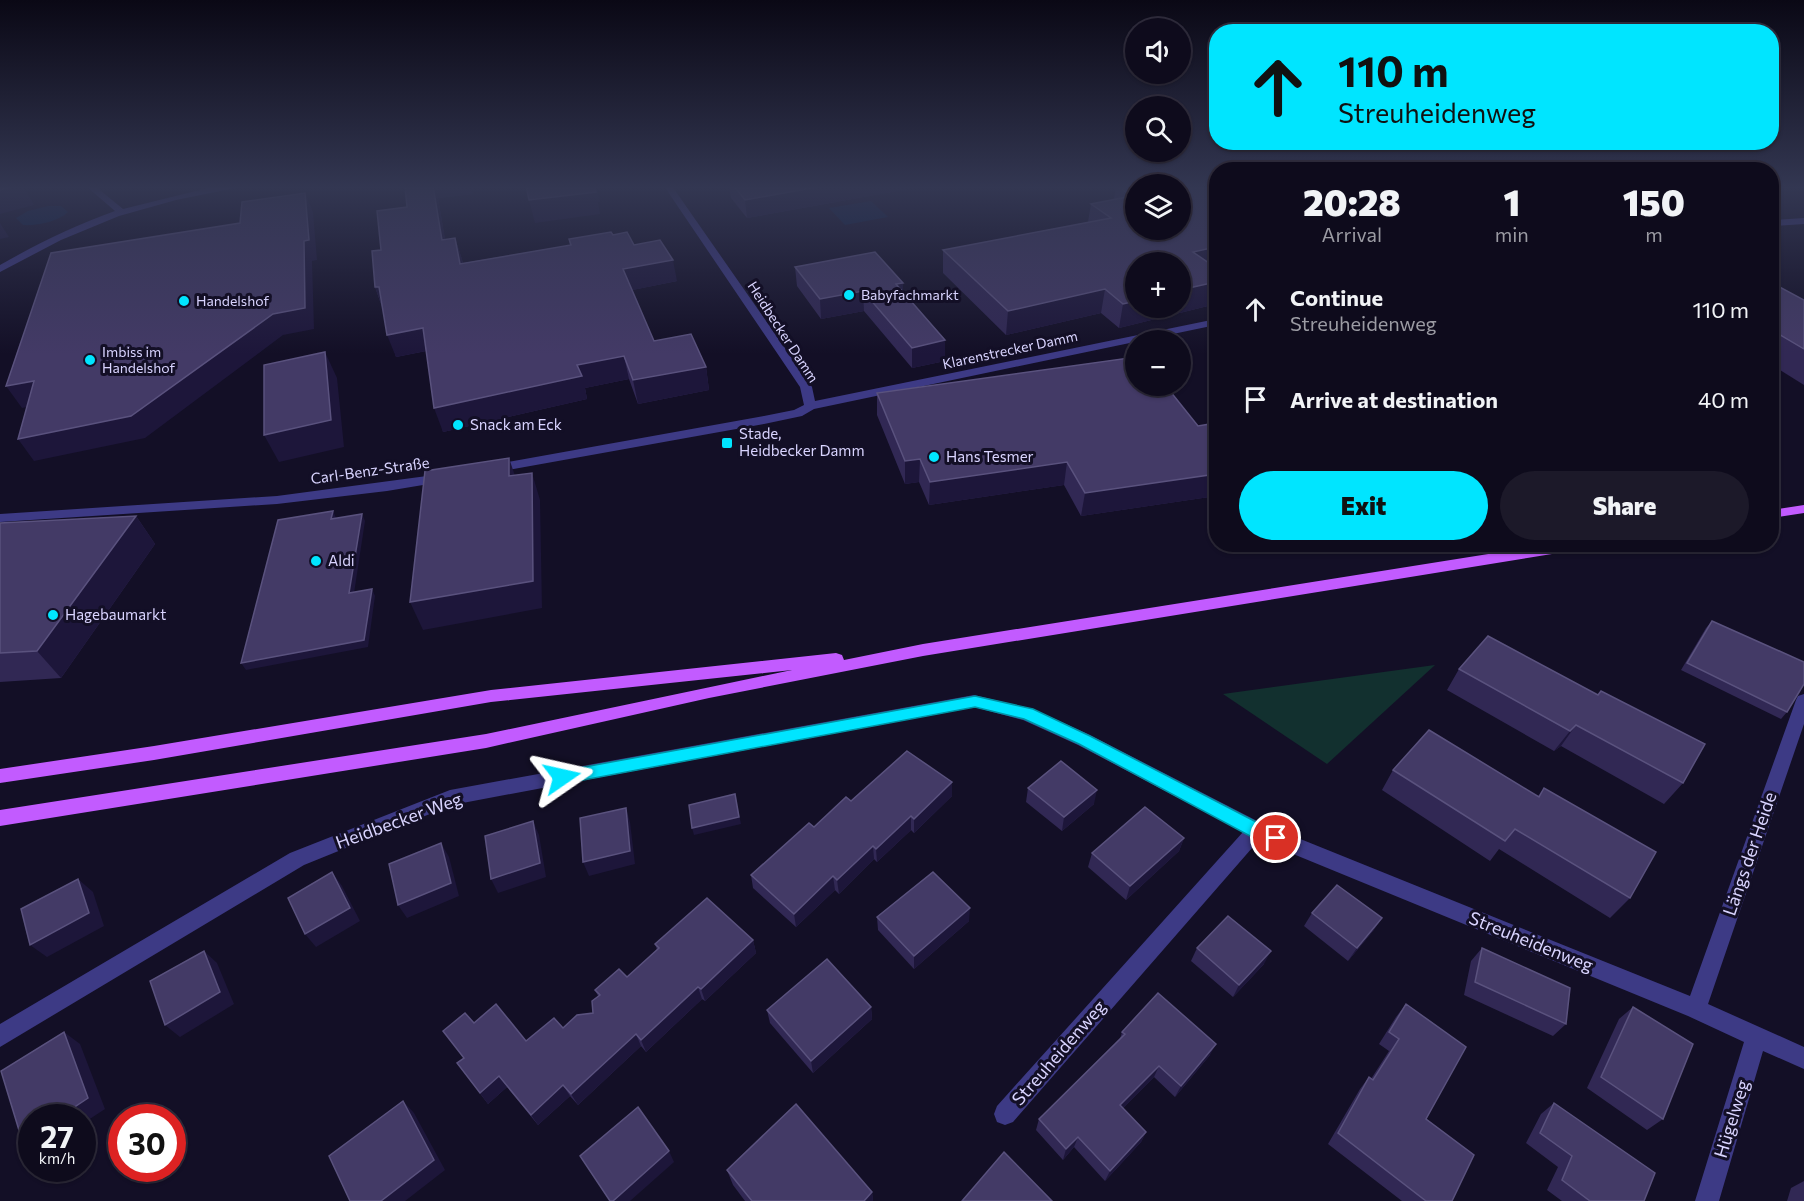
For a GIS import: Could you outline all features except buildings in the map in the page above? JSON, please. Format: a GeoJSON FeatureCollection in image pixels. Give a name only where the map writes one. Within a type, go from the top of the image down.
{"type":"FeatureCollection","features":[{"type":"Feature","properties":{"kind":"main road"},"geometry":{"type":"LineString","coordinates":[[1779,513],[1804,509]]}},
{"type":"Feature","properties":{"kind":"main road"},"geometry":{"type":"LineString","coordinates":[[0,818],[486,741],[709,692],[923,650],[1533,552]]}},
{"type":"Feature","properties":{"kind":"main road"},"geometry":{"type":"LineString","coordinates":[[0,776],[154,753],[491,696],[923,650]]}},
{"type":"Feature","properties":{"kind":"street"},"geometry":{"type":"LineString","coordinates":[[0,269],[46,242]]}},
{"type":"Feature","properties":{"kind":"street","name":"Heidbecker Damm"},"geometry":{"type":"LineString","coordinates":[[706,242],[806,387],[810,406]]}},
{"type":"Feature","properties":{"kind":"street","name":"Klarenstrecker Damm"},"geometry":{"type":"LineString","coordinates":[[810,406],[1209,323]]}},
{"type":"Feature","properties":{"kind":"street"},"geometry":{"type":"LineString","coordinates":[[479,471],[764,420],[798,413],[810,406]]}},
{"type":"Feature","properties":{"kind":"street","name":"Carl-Benz-Straße"},"geometry":{"type":"LineString","coordinates":[[0,518],[249,504],[398,486],[456,475]]}},
{"type":"Feature","properties":{"kind":"street","name":"Längs der Heide"},"geometry":{"type":"LineString","coordinates":[[1696,1009],[1804,700]]}},
{"type":"Feature","properties":{"kind":"street","name":"Heidbecker Weg"},"geometry":{"type":"LineString","coordinates":[[0,1036],[297,859],[450,798],[975,702],[1027,714],[1084,740]]}},
{"type":"Feature","properties":{"kind":"street","name":"Streuheidenweg"},"geometry":{"type":"LineString","coordinates":[[1084,740],[1256,830],[1696,1009],[1804,1058]]}},
{"type":"Feature","properties":{"kind":"street","name":"Streuheidenweg"},"geometry":{"type":"LineString","coordinates":[[1005,1114],[1256,830]]}},
{"type":"Feature","properties":{"kind":"street","name":"Hügelweg"},"geometry":{"type":"LineString","coordinates":[[1707,1201],[1756,1037]]}},
{"type":"Feature","properties":{"kind":"green space"},"geometry":{"type":"Polygon","coordinates":[[[1435,665],[1327,764],[1223,694],[1435,665]]]}},
{"type":"Feature","properties":{"kind":"place","name":"Babyfachmarkt"},"geometry":{"type":"Point","coordinates":[849,295]}},
{"type":"Feature","properties":{"kind":"place","name":"Handelshof"},"geometry":{"type":"Point","coordinates":[184,301]}},
{"type":"Feature","properties":{"kind":"place","name":"Imbiss im Handelshof"},"geometry":{"type":"Point","coordinates":[90,360]}},
{"type":"Feature","properties":{"kind":"place","name":"Snack am Eck"},"geometry":{"type":"Point","coordinates":[458,425]}},
{"type":"Feature","properties":{"kind":"place","name":"Stade, Heidbecker Damm"},"geometry":{"type":"Point","coordinates":[727,443]}},
{"type":"Feature","properties":{"kind":"place","name":"Hans Tesmer"},"geometry":{"type":"Point","coordinates":[934,457]}},
{"type":"Feature","properties":{"kind":"place","name":"Aldi"},"geometry":{"type":"Point","coordinates":[316,561]}},
{"type":"Feature","properties":{"kind":"place","name":"Hagebaumarkt"},"geometry":{"type":"Point","coordinates":[53,615]}},
{"type":"Feature","properties":{"kind":"route"},"geometry":{"type":"LineString","coordinates":[[562,777],[975,702],[1027,714],[1084,740],[1256,830],[1276,838]]}}]}
